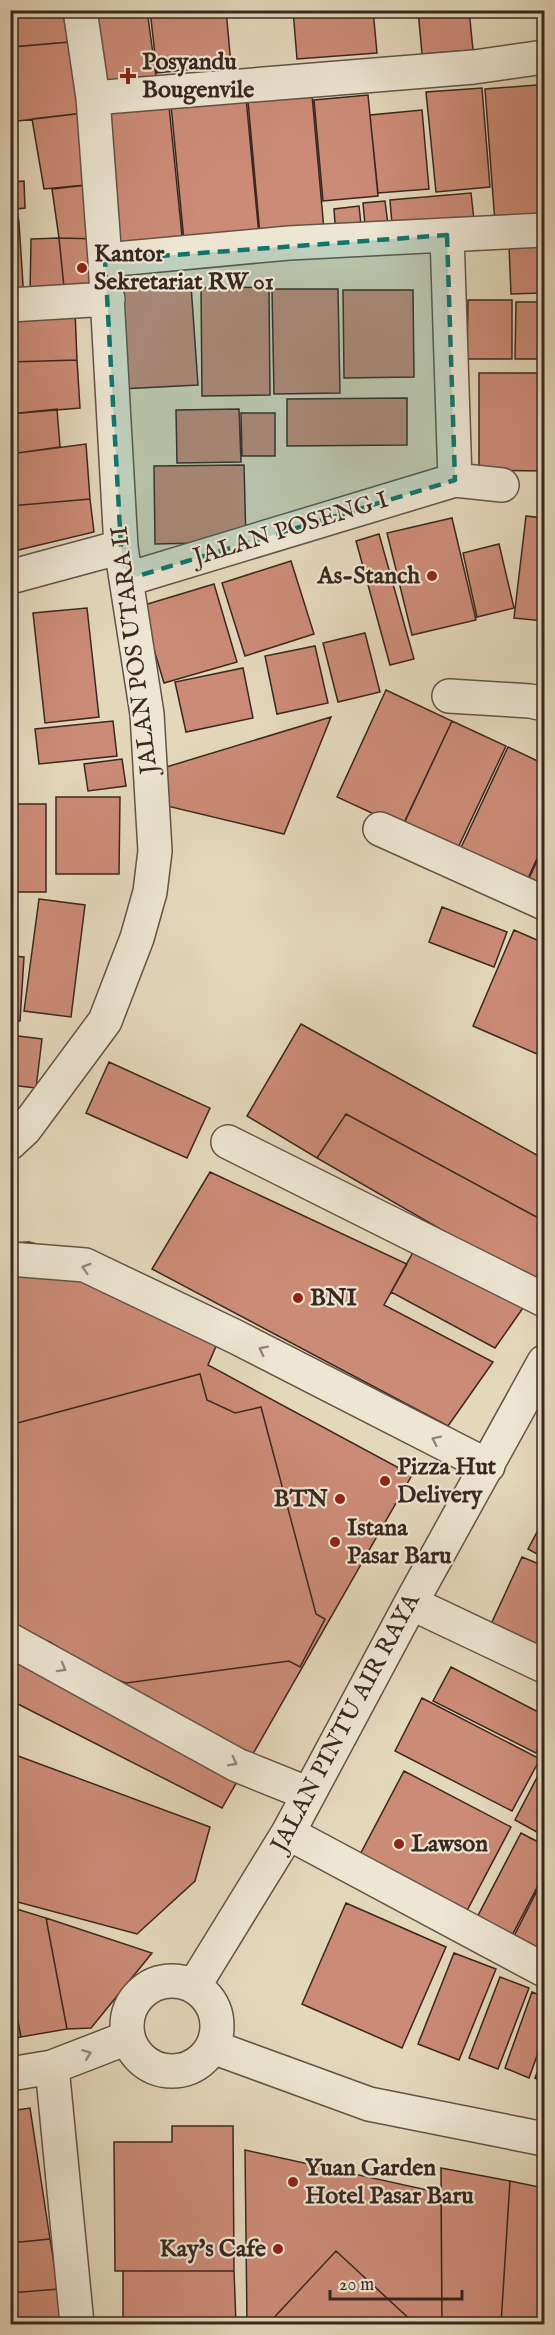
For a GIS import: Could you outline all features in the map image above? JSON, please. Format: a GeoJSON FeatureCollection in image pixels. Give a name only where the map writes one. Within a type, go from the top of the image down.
{"type":"FeatureCollection","features":[{"type":"Feature","properties":{"kind":"street","name":"JALAN POS UTARA II"},"geometry":{"type":"LineString","coordinates":[[10,1143],[25,1129],[105,1021],[137,938],[150,892],[155,851],[147,714],[128,579],[121,547],[108,299],[93,98],[80,10]]}},
{"type":"Feature","properties":{"kind":"street"},"geometry":{"type":"LineString","coordinates":[[93,98],[474,67],[544,57]]}},
{"type":"Feature","properties":{"kind":"street"},"geometry":{"type":"LineString","coordinates":[[105,260],[290,243],[544,230]]}},
{"type":"Feature","properties":{"kind":"street"},"geometry":{"type":"LineString","coordinates":[[447,235],[455,480]]}},
{"type":"Feature","properties":{"kind":"street"},"geometry":{"type":"LineString","coordinates":[[10,305],[108,299]]}},
{"type":"Feature","properties":{"kind":"street","name":"JALAN POSENG I"},"geometry":{"type":"LineString","coordinates":[[128,579],[455,480],[502,485]]}},
{"type":"Feature","properties":{"kind":"street"},"geometry":{"type":"LineString","coordinates":[[10,577],[121,547]]}},
{"type":"Feature","properties":{"kind":"street"},"geometry":{"type":"LineString","coordinates":[[449,696],[530,701],[544,704]]}},
{"type":"Feature","properties":{"kind":"street"},"geometry":{"type":"LineString","coordinates":[[380,829],[544,903]]}},
{"type":"Feature","properties":{"kind":"street"},"geometry":{"type":"LineString","coordinates":[[228,1142],[544,1300]]}},
{"type":"Feature","properties":{"kind":"street"},"geometry":{"type":"LineString","coordinates":[[10,1259],[85,1265],[234,1336],[488,1466]]}},
{"type":"Feature","properties":{"kind":"street","name":"JALAN PINTU AIR RAYA"},"geometry":{"type":"LineString","coordinates":[[194,1986],[288,1833],[544,1362]]}},
{"type":"Feature","properties":{"kind":"street"},"geometry":{"type":"LineString","coordinates":[[411,1603],[544,1666]]}},
{"type":"Feature","properties":{"kind":"street"},"geometry":{"type":"LineString","coordinates":[[10,1640],[237,1765],[309,1794]]}},
{"type":"Feature","properties":{"kind":"street"},"geometry":{"type":"LineString","coordinates":[[288,1833],[544,1970]]}},
{"type":"Feature","properties":{"kind":"street"},"geometry":{"type":"LineString","coordinates":[[168,1981],[194,1986],[211,2002],[218,2024],[213,2047],[194,2066],[167,2072],[142,2061],[127,2038],[128,2012],[144,1990],[168,1981]]}},
{"type":"Feature","properties":{"kind":"street"},"geometry":{"type":"LineString","coordinates":[[10,2074],[52,2067],[127,2038]]}},
{"type":"Feature","properties":{"kind":"street"},"geometry":{"type":"LineString","coordinates":[[213,2047],[369,2104],[544,2139]]}},
{"type":"Feature","properties":{"kind":"street"},"geometry":{"type":"LineString","coordinates":[[52,2067],[77,2325]]}},
{"type":"Feature","properties":{"kind":"highlighted area"},"geometry":{"type":"Polygon","coordinates":[[[447,235],[455,480],[128,579],[121,547],[105,260],[447,235]]]}},
{"type":"Feature","properties":{"kind":"building"},"geometry":{"type":"Polygon","coordinates":[[[10,10],[65,10],[69,42],[14,47],[10,10]]]}},
{"type":"Feature","properties":{"kind":"building"},"geometry":{"type":"Polygon","coordinates":[[[91,10],[147,10],[156,76],[102,84],[91,10]]]}},
{"type":"Feature","properties":{"kind":"building"},"geometry":{"type":"Polygon","coordinates":[[[150,10],[226,10],[231,65],[157,73],[150,10]]]}},
{"type":"Feature","properties":{"kind":"building"},"geometry":{"type":"Polygon","coordinates":[[[293,10],[373,10],[377,53],[297,59],[293,10]]]}},
{"type":"Feature","properties":{"kind":"building"},"geometry":{"type":"Polygon","coordinates":[[[418,10],[469,10],[473,50],[422,54],[418,10]]]}},
{"type":"Feature","properties":{"kind":"building"},"geometry":{"type":"Polygon","coordinates":[[[69,42],[83,113],[10,122],[10,47],[69,42]]]}},
{"type":"Feature","properties":{"kind":"building"},"geometry":{"type":"Polygon","coordinates":[[[537,85],[544,179],[544,219],[495,223],[485,89],[537,85]]]}},
{"type":"Feature","properties":{"kind":"building"},"geometry":{"type":"Polygon","coordinates":[[[539,85],[544,85],[544,160],[539,85]]]}},
{"type":"Feature","properties":{"kind":"building"},"geometry":{"type":"Polygon","coordinates":[[[482,88],[490,187],[436,192],[426,92],[482,88]]]}},
{"type":"Feature","properties":{"kind":"building"},"geometry":{"type":"Polygon","coordinates":[[[312,95],[324,230],[260,235],[248,101],[312,95]]]}},
{"type":"Feature","properties":{"kind":"building"},"geometry":{"type":"Polygon","coordinates":[[[368,95],[378,196],[323,201],[314,100],[368,95]]]}},
{"type":"Feature","properties":{"kind":"building"},"geometry":{"type":"Polygon","coordinates":[[[246,98],[259,235],[184,241],[171,105],[246,98]]]}},
{"type":"Feature","properties":{"kind":"building"},"geometry":{"type":"Polygon","coordinates":[[[169,106],[183,246],[108,252],[94,112],[169,106]]]}},
{"type":"Feature","properties":{"kind":"building"},"geometry":{"type":"Polygon","coordinates":[[[422,110],[429,189],[378,193],[370,115],[422,110]]]}},
{"type":"Feature","properties":{"kind":"building"},"geometry":{"type":"Polygon","coordinates":[[[83,113],[96,184],[44,189],[32,119],[83,113]]]}},
{"type":"Feature","properties":{"kind":"building"},"geometry":{"type":"Polygon","coordinates":[[[24,181],[25,208],[17,209],[19,223],[10,223],[10,182],[24,181]]]}},
{"type":"Feature","properties":{"kind":"building"},"geometry":{"type":"Polygon","coordinates":[[[96,184],[100,239],[59,238],[52,189],[96,184]]]}},
{"type":"Feature","properties":{"kind":"building"},"geometry":{"type":"Polygon","coordinates":[[[471,193],[475,229],[393,236],[390,200],[471,193]]]}},
{"type":"Feature","properties":{"kind":"building"},"geometry":{"type":"Polygon","coordinates":[[[385,201],[389,233],[366,236],[363,203],[385,201]]]}},
{"type":"Feature","properties":{"kind":"building"},"geometry":{"type":"Polygon","coordinates":[[[359,206],[362,234],[336,237],[334,209],[359,206]]]}},
{"type":"Feature","properties":{"kind":"building"},"geometry":{"type":"Polygon","coordinates":[[[10,223],[19,223],[24,300],[10,301],[10,223]]]}},
{"type":"Feature","properties":{"kind":"building","name":"Kantor Sekretariat RW 01"},"geometry":{"type":"Polygon","coordinates":[[[59,238],[100,239],[104,298],[65,297],[59,238]]]}},
{"type":"Feature","properties":{"kind":"building"},"geometry":{"type":"Polygon","coordinates":[[[59,238],[65,297],[30,296],[31,239],[59,238]]]}},
{"type":"Feature","properties":{"kind":"building"},"geometry":{"type":"Polygon","coordinates":[[[540,245],[541,293],[511,294],[509,246],[540,245]]]}},
{"type":"Feature","properties":{"kind":"building"},"geometry":{"type":"Polygon","coordinates":[[[191,285],[198,385],[121,389],[114,290],[191,285]]]}},
{"type":"Feature","properties":{"kind":"building"},"geometry":{"type":"Polygon","coordinates":[[[269,287],[270,395],[202,396],[201,288],[269,287]]]}},
{"type":"Feature","properties":{"kind":"building"},"geometry":{"type":"Polygon","coordinates":[[[272,289],[338,289],[340,393],[274,394],[272,289]]]}},
{"type":"Feature","properties":{"kind":"building"},"geometry":{"type":"Polygon","coordinates":[[[343,290],[413,290],[414,377],[344,378],[343,290]]]}},
{"type":"Feature","properties":{"kind":"building"},"geometry":{"type":"Polygon","coordinates":[[[468,300],[512,300],[512,359],[467,359],[468,300]]]}},
{"type":"Feature","properties":{"kind":"building"},"geometry":{"type":"Polygon","coordinates":[[[516,302],[544,302],[544,359],[515,359],[516,302]]]}},
{"type":"Feature","properties":{"kind":"building"},"geometry":{"type":"Polygon","coordinates":[[[75,311],[77,360],[10,362],[10,314],[75,311]]]}},
{"type":"Feature","properties":{"kind":"building"},"geometry":{"type":"Polygon","coordinates":[[[77,360],[80,408],[10,414],[10,362],[77,360]]]}},
{"type":"Feature","properties":{"kind":"building"},"geometry":{"type":"Polygon","coordinates":[[[479,373],[544,373],[544,471],[479,470],[479,373]]]}},
{"type":"Feature","properties":{"kind":"building"},"geometry":{"type":"Polygon","coordinates":[[[407,398],[407,445],[287,446],[287,399],[407,398]]]}},
{"type":"Feature","properties":{"kind":"building"},"geometry":{"type":"Polygon","coordinates":[[[57,409],[60,447],[10,454],[10,414],[57,409]]]}},
{"type":"Feature","properties":{"kind":"building"},"geometry":{"type":"Polygon","coordinates":[[[239,409],[241,462],[177,463],[176,410],[239,409]]]}},
{"type":"Feature","properties":{"kind":"building"},"geometry":{"type":"Polygon","coordinates":[[[241,413],[275,413],[275,456],[242,456],[241,413]]]}},
{"type":"Feature","properties":{"kind":"building"},"geometry":{"type":"Polygon","coordinates":[[[86,444],[90,499],[10,506],[10,454],[86,444]]]}},
{"type":"Feature","properties":{"kind":"building"},"geometry":{"type":"Polygon","coordinates":[[[244,465],[246,542],[155,544],[154,466],[244,465]]]}},
{"type":"Feature","properties":{"kind":"building"},"geometry":{"type":"Polygon","coordinates":[[[90,499],[94,532],[10,552],[10,506],[90,499]]]}},
{"type":"Feature","properties":{"kind":"building"},"geometry":{"type":"Polygon","coordinates":[[[526,516],[544,518],[544,621],[514,618],[526,516]]]}},
{"type":"Feature","properties":{"kind":"building","name":"As-Stanch"},"geometry":{"type":"Polygon","coordinates":[[[452,518],[476,620],[412,635],[387,533],[452,518]]]}},
{"type":"Feature","properties":{"kind":"building"},"geometry":{"type":"Polygon","coordinates":[[[379,534],[414,659],[390,665],[356,541],[379,534]]]}},
{"type":"Feature","properties":{"kind":"building"},"geometry":{"type":"Polygon","coordinates":[[[499,544],[514,608],[477,617],[463,553],[499,544]]]}},
{"type":"Feature","properties":{"kind":"building"},"geometry":{"type":"Polygon","coordinates":[[[291,561],[314,634],[245,656],[222,583],[291,561]]]}},
{"type":"Feature","properties":{"kind":"building"},"geometry":{"type":"Polygon","coordinates":[[[214,584],[237,662],[164,683],[141,606],[214,584]]]}},
{"type":"Feature","properties":{"kind":"building"},"geometry":{"type":"Polygon","coordinates":[[[87,608],[99,717],[45,723],[33,613],[87,608]]]}},
{"type":"Feature","properties":{"kind":"building"},"geometry":{"type":"Polygon","coordinates":[[[365,633],[380,692],[338,702],[323,643],[365,633]]]}},
{"type":"Feature","properties":{"kind":"building"},"geometry":{"type":"Polygon","coordinates":[[[315,646],[328,703],[277,714],[265,656],[315,646]]]}},
{"type":"Feature","properties":{"kind":"building"},"geometry":{"type":"Polygon","coordinates":[[[243,668],[253,718],[186,732],[175,682],[243,668]]]}},
{"type":"Feature","properties":{"kind":"building"},"geometry":{"type":"Polygon","coordinates":[[[386,690],[452,721],[402,827],[337,797],[386,690]]]}},
{"type":"Feature","properties":{"kind":"building"},"geometry":{"type":"Polygon","coordinates":[[[331,717],[284,834],[167,806],[163,768],[331,717]]]}},
{"type":"Feature","properties":{"kind":"building"},"geometry":{"type":"Polygon","coordinates":[[[113,721],[117,756],[39,764],[35,729],[113,721]]]}},
{"type":"Feature","properties":{"kind":"building"},"geometry":{"type":"Polygon","coordinates":[[[452,721],[506,746],[455,854],[401,830],[452,721]]]}},
{"type":"Feature","properties":{"kind":"building"},"geometry":{"type":"Polygon","coordinates":[[[508,747],[544,764],[544,843],[525,885],[458,854],[508,747]]]}},
{"type":"Feature","properties":{"kind":"building"},"geometry":{"type":"Polygon","coordinates":[[[122,759],[126,786],[88,791],[84,764],[122,759]]]}},
{"type":"Feature","properties":{"kind":"building"},"geometry":{"type":"Polygon","coordinates":[[[56,797],[120,797],[119,874],[56,874],[56,797]]]}},
{"type":"Feature","properties":{"kind":"building"},"geometry":{"type":"Polygon","coordinates":[[[10,804],[46,804],[46,892],[10,892],[10,804]]]}},
{"type":"Feature","properties":{"kind":"building"},"geometry":{"type":"Polygon","coordinates":[[[544,846],[544,895],[525,887],[544,846]]]}},
{"type":"Feature","properties":{"kind":"building"},"geometry":{"type":"Polygon","coordinates":[[[39,899],[85,905],[71,1017],[24,1011],[39,899]]]}},
{"type":"Feature","properties":{"kind":"building"},"geometry":{"type":"Polygon","coordinates":[[[442,907],[507,932],[494,967],[429,942],[442,907]]]}},
{"type":"Feature","properties":{"kind":"building"},"geometry":{"type":"Polygon","coordinates":[[[514,930],[544,943],[544,1057],[473,1026],[514,930]]]}},
{"type":"Feature","properties":{"kind":"building"},"geometry":{"type":"Polygon","coordinates":[[[10,956],[24,957],[20,1021],[10,1020],[10,956]]]}},
{"type":"Feature","properties":{"kind":"building"},"geometry":{"type":"Polygon","coordinates":[[[301,1024],[544,1159],[544,1221],[346,1114],[317,1158],[247,1116],[301,1024]]]}},
{"type":"Feature","properties":{"kind":"building"},"geometry":{"type":"Polygon","coordinates":[[[10,1035],[42,1039],[36,1088],[10,1085],[10,1035]]]}},
{"type":"Feature","properties":{"kind":"building"},"geometry":{"type":"Polygon","coordinates":[[[109,1062],[210,1108],[187,1158],[86,1113],[109,1062]]]}},
{"type":"Feature","properties":{"kind":"building"},"geometry":{"type":"Polygon","coordinates":[[[346,1114],[544,1221],[544,1270],[536,1284],[317,1158],[346,1114]]]}},
{"type":"Feature","properties":{"kind":"building","name":"BNI"},"geometry":{"type":"Polygon","coordinates":[[[210,1172],[407,1264],[384,1305],[493,1362],[448,1426],[152,1269],[210,1172]]]}},
{"type":"Feature","properties":{"kind":"building","name":"Istana Pasar Baru"},"geometry":{"type":"Polygon","coordinates":[[[29,1242],[80,1256],[217,1344],[208,1365],[412,1475],[222,1808],[10,1700],[10,1608],[19,1633],[50,1642],[93,1671],[126,1683],[289,1661],[300,1667],[325,1619],[316,1614],[261,1407],[235,1413],[207,1400],[200,1374],[10,1425],[10,1243],[29,1242]]]}},
{"type":"Feature","properties":{"kind":"building"},"geometry":{"type":"Polygon","coordinates":[[[416,1247],[525,1305],[495,1348],[391,1292],[416,1247]]]}},
{"type":"Feature","properties":{"kind":"building"},"geometry":{"type":"Polygon","coordinates":[[[200,1374],[207,1400],[235,1413],[261,1407],[316,1614],[325,1619],[300,1667],[289,1661],[126,1683],[93,1671],[50,1642],[19,1633],[10,1608],[10,1425],[200,1374]]]}},
{"type":"Feature","properties":{"kind":"building"},"geometry":{"type":"Polygon","coordinates":[[[544,1519],[544,1558],[528,1549],[544,1519]]]}},
{"type":"Feature","properties":{"kind":"building"},"geometry":{"type":"Polygon","coordinates":[[[522,1557],[544,1566],[544,1661],[486,1635],[522,1557]]]}},
{"type":"Feature","properties":{"kind":"building"},"geometry":{"type":"Polygon","coordinates":[[[451,1667],[544,1715],[544,1738],[536,1753],[433,1701],[451,1667]]]}},
{"type":"Feature","properties":{"kind":"building"},"geometry":{"type":"Polygon","coordinates":[[[422,1698],[540,1759],[512,1811],[395,1751],[422,1698]]]}},
{"type":"Feature","properties":{"kind":"building"},"geometry":{"type":"Polygon","coordinates":[[[10,1753],[210,1827],[195,1881],[137,1934],[10,1900],[10,1753]]]}},
{"type":"Feature","properties":{"kind":"building"},"geometry":{"type":"Polygon","coordinates":[[[544,1764],[544,1836],[515,1820],[544,1764]]]}},
{"type":"Feature","properties":{"kind":"building"},"geometry":{"type":"Polygon","coordinates":[[[404,1771],[511,1827],[461,1922],[354,1866],[404,1771]]]}},
{"type":"Feature","properties":{"kind":"building"},"geometry":{"type":"Polygon","coordinates":[[[521,1833],[544,1845],[544,1874],[506,1947],[471,1929],[521,1833]]]}},
{"type":"Feature","properties":{"kind":"building"},"geometry":{"type":"Polygon","coordinates":[[[544,1877],[544,1951],[539,1962],[509,1946],[544,1877]]]}},
{"type":"Feature","properties":{"kind":"building"},"geometry":{"type":"Polygon","coordinates":[[[346,1903],[446,1947],[402,2048],[302,2004],[346,1903]]]}},
{"type":"Feature","properties":{"kind":"building"},"geometry":{"type":"Polygon","coordinates":[[[10,1907],[46,1918],[67,2029],[21,2037],[10,1979],[10,1907]]]}},
{"type":"Feature","properties":{"kind":"building"},"geometry":{"type":"Polygon","coordinates":[[[46,1918],[152,1953],[91,2028],[67,2029],[46,1918]]]}},
{"type":"Feature","properties":{"kind":"building"},"geometry":{"type":"Polygon","coordinates":[[[454,1953],[496,1969],[459,2060],[418,2044],[454,1953]]]}},
{"type":"Feature","properties":{"kind":"building"},"geometry":{"type":"Polygon","coordinates":[[[500,1977],[529,1988],[498,2069],[469,2058],[500,1977]]]}},
{"type":"Feature","properties":{"kind":"building"},"geometry":{"type":"Polygon","coordinates":[[[10,1979],[21,2037],[10,2039],[10,1979]]]}},
{"type":"Feature","properties":{"kind":"building"},"geometry":{"type":"Polygon","coordinates":[[[532,1992],[544,1997],[544,2036],[529,2078],[505,2068],[532,1992]]]}},
{"type":"Feature","properties":{"kind":"building"},"geometry":{"type":"Polygon","coordinates":[[[544,2054],[544,2082],[535,2078],[544,2054]]]}},
{"type":"Feature","properties":{"kind":"building"},"geometry":{"type":"Polygon","coordinates":[[[30,2108],[50,2239],[10,2243],[10,2111],[30,2108]]]}},
{"type":"Feature","properties":{"kind":"building"},"geometry":{"type":"Polygon","coordinates":[[[172,2126],[233,2126],[234,2271],[115,2271],[114,2142],[172,2142],[172,2126]]]}},
{"type":"Feature","properties":{"kind":"building"},"geometry":{"type":"Polygon","coordinates":[[[245,2150],[441,2193],[442,2324],[247,2324],[245,2150]]]}},
{"type":"Feature","properties":{"kind":"building"},"geometry":{"type":"Polygon","coordinates":[[[441,2168],[510,2181],[501,2324],[442,2324],[441,2168]]]}},
{"type":"Feature","properties":{"kind":"building"},"geometry":{"type":"Polygon","coordinates":[[[510,2181],[544,2188],[544,2324],[501,2324],[510,2181]]]}},
{"type":"Feature","properties":{"kind":"building"},"geometry":{"type":"Polygon","coordinates":[[[50,2239],[58,2289],[10,2293],[10,2243],[50,2239]]]}},
{"type":"Feature","properties":{"kind":"building"},"geometry":{"type":"Polygon","coordinates":[[[336,2251],[415,2324],[268,2324],[336,2251]]]}},
{"type":"Feature","properties":{"kind":"building"},"geometry":{"type":"Polygon","coordinates":[[[123,2271],[234,2271],[236,2324],[123,2324],[123,2271]]]}},
{"type":"Feature","properties":{"kind":"building"},"geometry":{"type":"Polygon","coordinates":[[[58,2289],[62,2324],[12,2324],[10,2293],[58,2289]]]}},
{"type":"Feature","properties":{"kind":"place","name":"Posyandu Bougenvile"},"geometry":{"type":"Point","coordinates":[128,76]}},
{"type":"Feature","properties":{"kind":"place","name":"Kantor Sekretariat RW 01"},"geometry":{"type":"Point","coordinates":[82,268]}},
{"type":"Feature","properties":{"kind":"place","name":"As-Stanch"},"geometry":{"type":"Point","coordinates":[432,576]}},
{"type":"Feature","properties":{"kind":"place","name":"BNI"},"geometry":{"type":"Point","coordinates":[298,1298]}},
{"type":"Feature","properties":{"kind":"place","name":"Pizza Hut Delivery"},"geometry":{"type":"Point","coordinates":[385,1481]}},
{"type":"Feature","properties":{"kind":"place","name":"BTN"},"geometry":{"type":"Point","coordinates":[340,1499]}},
{"type":"Feature","properties":{"kind":"place","name":"Istana Pasar Baru"},"geometry":{"type":"Point","coordinates":[335,1542]}},
{"type":"Feature","properties":{"kind":"place","name":"Lawson"},"geometry":{"type":"Point","coordinates":[399,1844]}},
{"type":"Feature","properties":{"kind":"place","name":"Yuan Garden Hotel Pasar Baru"},"geometry":{"type":"Point","coordinates":[293,2182]}},
{"type":"Feature","properties":{"kind":"place","name":"Kay's Cafe"},"geometry":{"type":"Point","coordinates":[278,2249]}}]}
